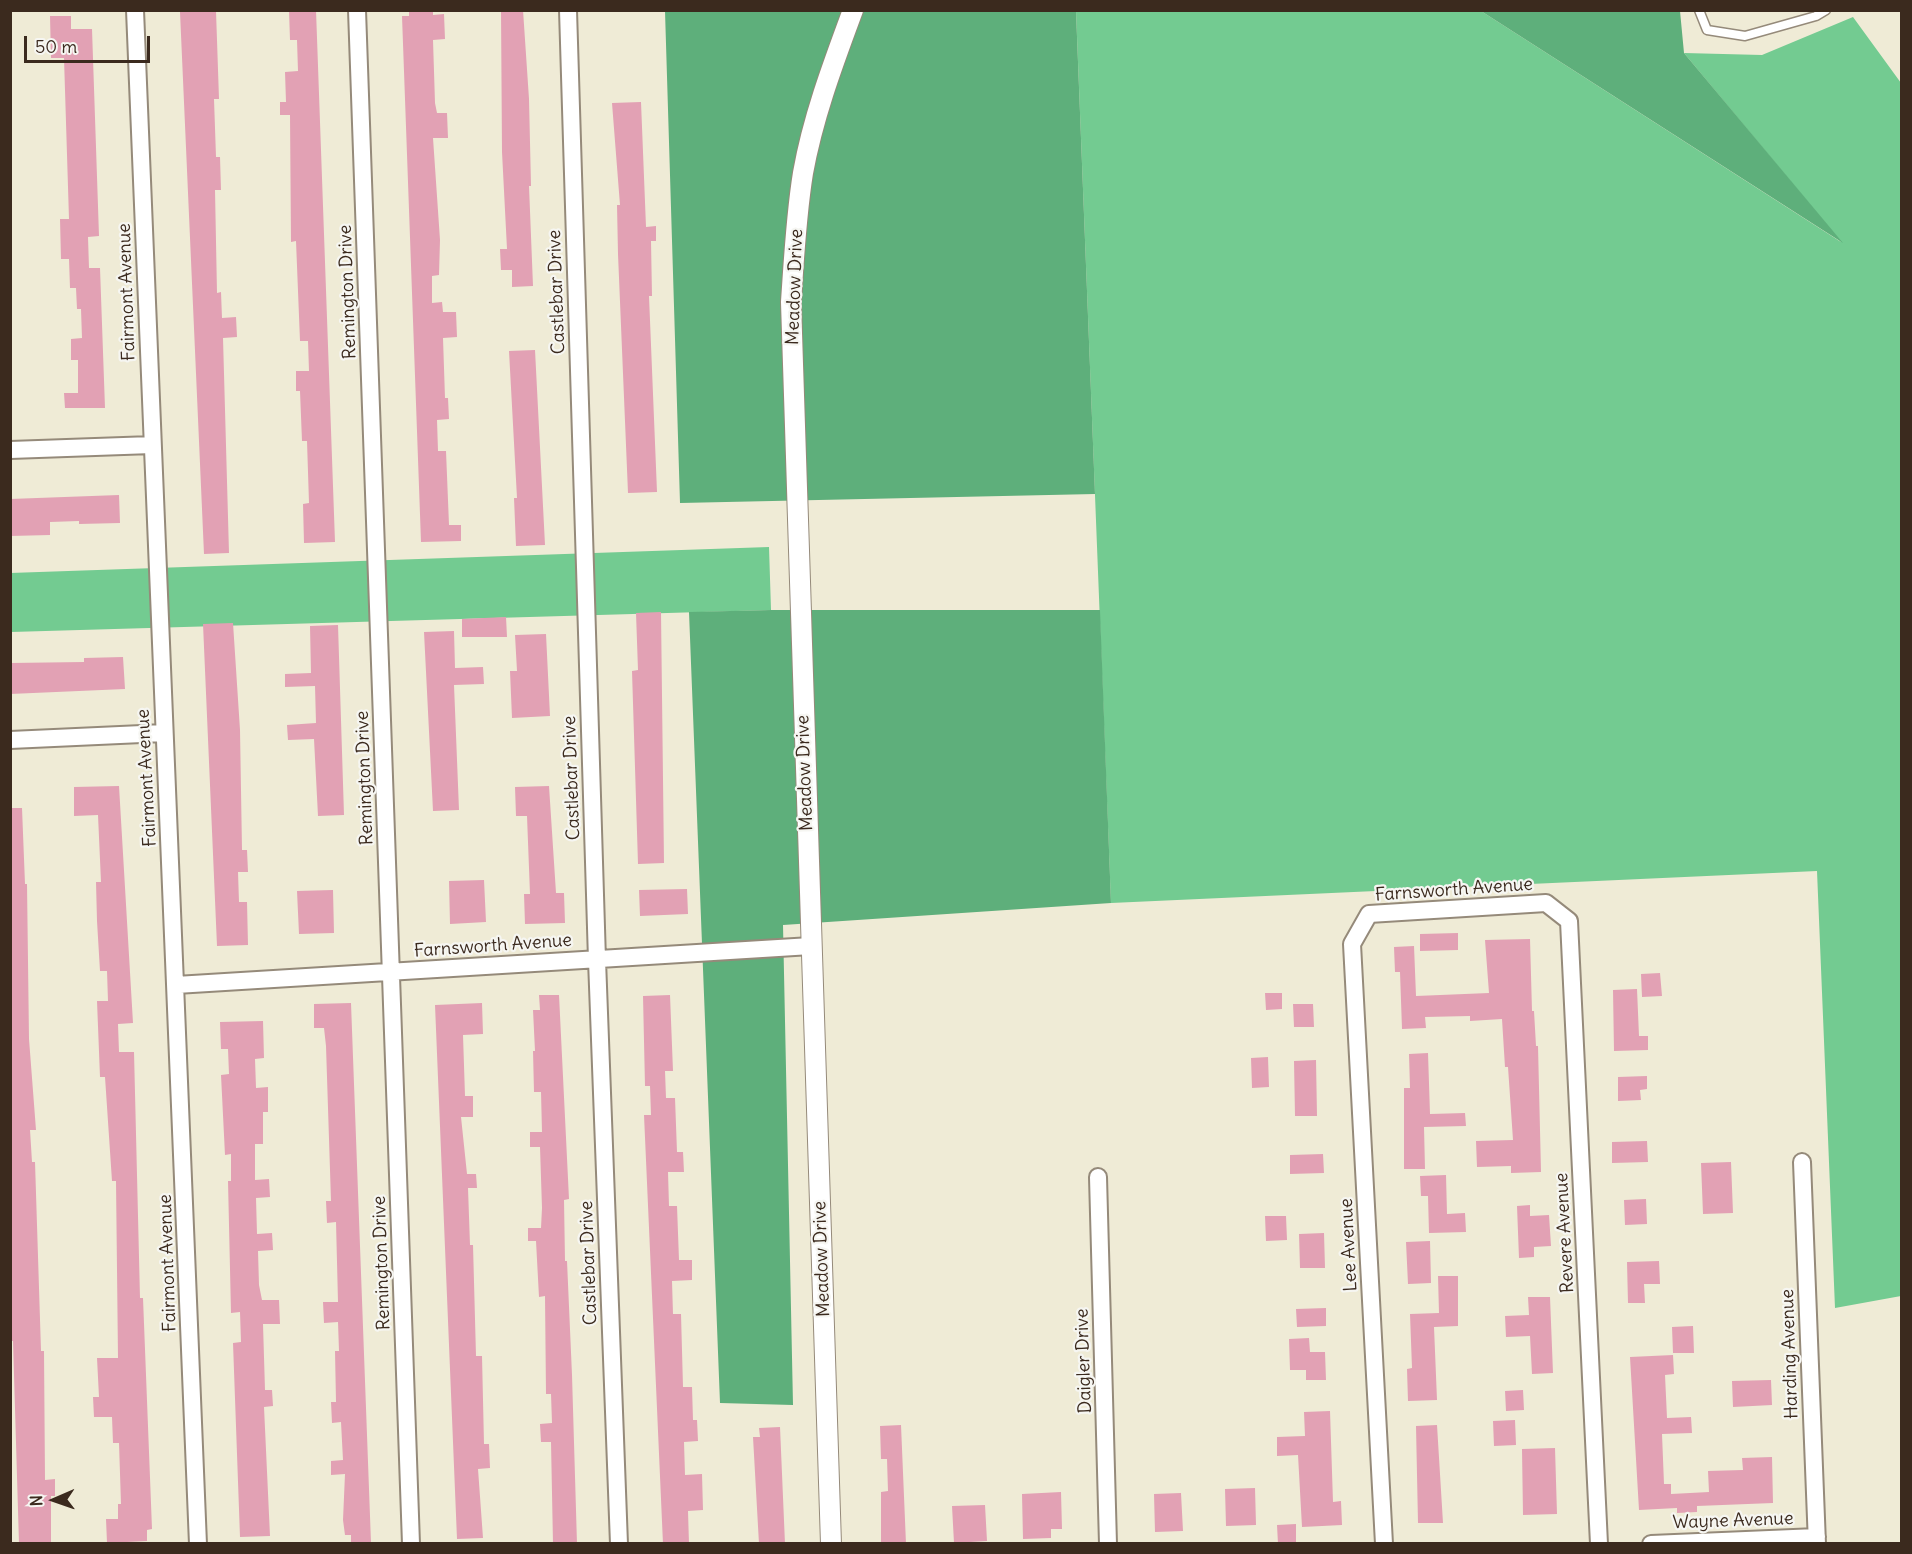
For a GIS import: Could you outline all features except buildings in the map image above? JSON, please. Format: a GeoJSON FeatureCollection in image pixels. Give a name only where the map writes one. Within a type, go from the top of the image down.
{"type":"FeatureCollection","features":[{"type":"Feature","properties":{"kind":"street","name":"Fairmont Avenue"},"geometry":{"type":"LineString","coordinates":[[135,10],[198,1544]]}},
{"type":"Feature","properties":{"kind":"street","name":"Remington Drive"},"geometry":{"type":"LineString","coordinates":[[357,10],[411,1544]]}},
{"type":"Feature","properties":{"kind":"street","name":"Castlebar Drive"},"geometry":{"type":"LineString","coordinates":[[568,10],[597,960],[619,1544]]}},
{"type":"Feature","properties":{"kind":"street","name":"Meadow Drive"},"geometry":{"type":"LineString","coordinates":[[831,1544],[791,302],[794,240],[804,173],[829,74],[853,10]]}},
{"type":"Feature","properties":{"kind":"street"},"geometry":{"type":"LineString","coordinates":[[10,450],[152,445]]}},
{"type":"Feature","properties":{"kind":"street"},"geometry":{"type":"LineString","coordinates":[[10,740],[164,733]]}},
{"type":"Feature","properties":{"kind":"street","name":"Farnsworth Avenue"},"geometry":{"type":"LineString","coordinates":[[1352,944],[1369,914],[1546,903],[1569,921]]}},
{"type":"Feature","properties":{"kind":"street","name":"Revere Avenue"},"geometry":{"type":"LineString","coordinates":[[1569,921],[1599,1544]]}},
{"type":"Feature","properties":{"kind":"street","name":"Lee Avenue"},"geometry":{"type":"LineString","coordinates":[[1352,944],[1384,1544]]}},
{"type":"Feature","properties":{"kind":"street","name":"Farnsworth Avenue"},"geometry":{"type":"LineString","coordinates":[[176,985],[811,946]]}},
{"type":"Feature","properties":{"kind":"street","name":"Harding Avenue"},"geometry":{"type":"LineString","coordinates":[[1802,1162],[1817,1540]]}},
{"type":"Feature","properties":{"kind":"street","name":"Daigler Drive"},"geometry":{"type":"LineString","coordinates":[[1098,1177],[1108,1544]]}},
{"type":"Feature","properties":{"kind":"street","name":"Wayne Avenue"},"geometry":{"type":"LineString","coordinates":[[1651,1544],[1817,1540]]}},
{"type":"Feature","properties":{"kind":"lane"},"geometry":{"type":"LineString","coordinates":[[1700,10],[1707,30],[1744,36],[1816,16],[1826,10]]}},
{"type":"Feature","properties":{"kind":"green space"},"geometry":{"type":"Polygon","coordinates":[[[665,11],[1076,11],[1095,494],[680,503],[665,11]]]}},
{"type":"Feature","properties":{"kind":"green space"},"geometry":{"type":"Polygon","coordinates":[[[1076,11],[1481,11],[1841,242],[1684,53],[1762,55],[1853,17],[1901,83],[1901,1296],[1835,1308],[1817,871],[1111,903],[1076,11]]]}},
{"type":"Feature","properties":{"kind":"green space"},"geometry":{"type":"Polygon","coordinates":[[[1481,11],[1680,11],[1684,53],[1843,243],[1481,11]]]}},
{"type":"Feature","properties":{"kind":"green space"},"geometry":{"type":"Polygon","coordinates":[[[769,547],[771,610],[11,632],[10,573],[769,547]]]}},
{"type":"Feature","properties":{"kind":"green space"},"geometry":{"type":"Polygon","coordinates":[[[1100,610],[1111,903],[783,925],[793,1405],[720,1403],[689,612],[1100,610]]]}}]}
